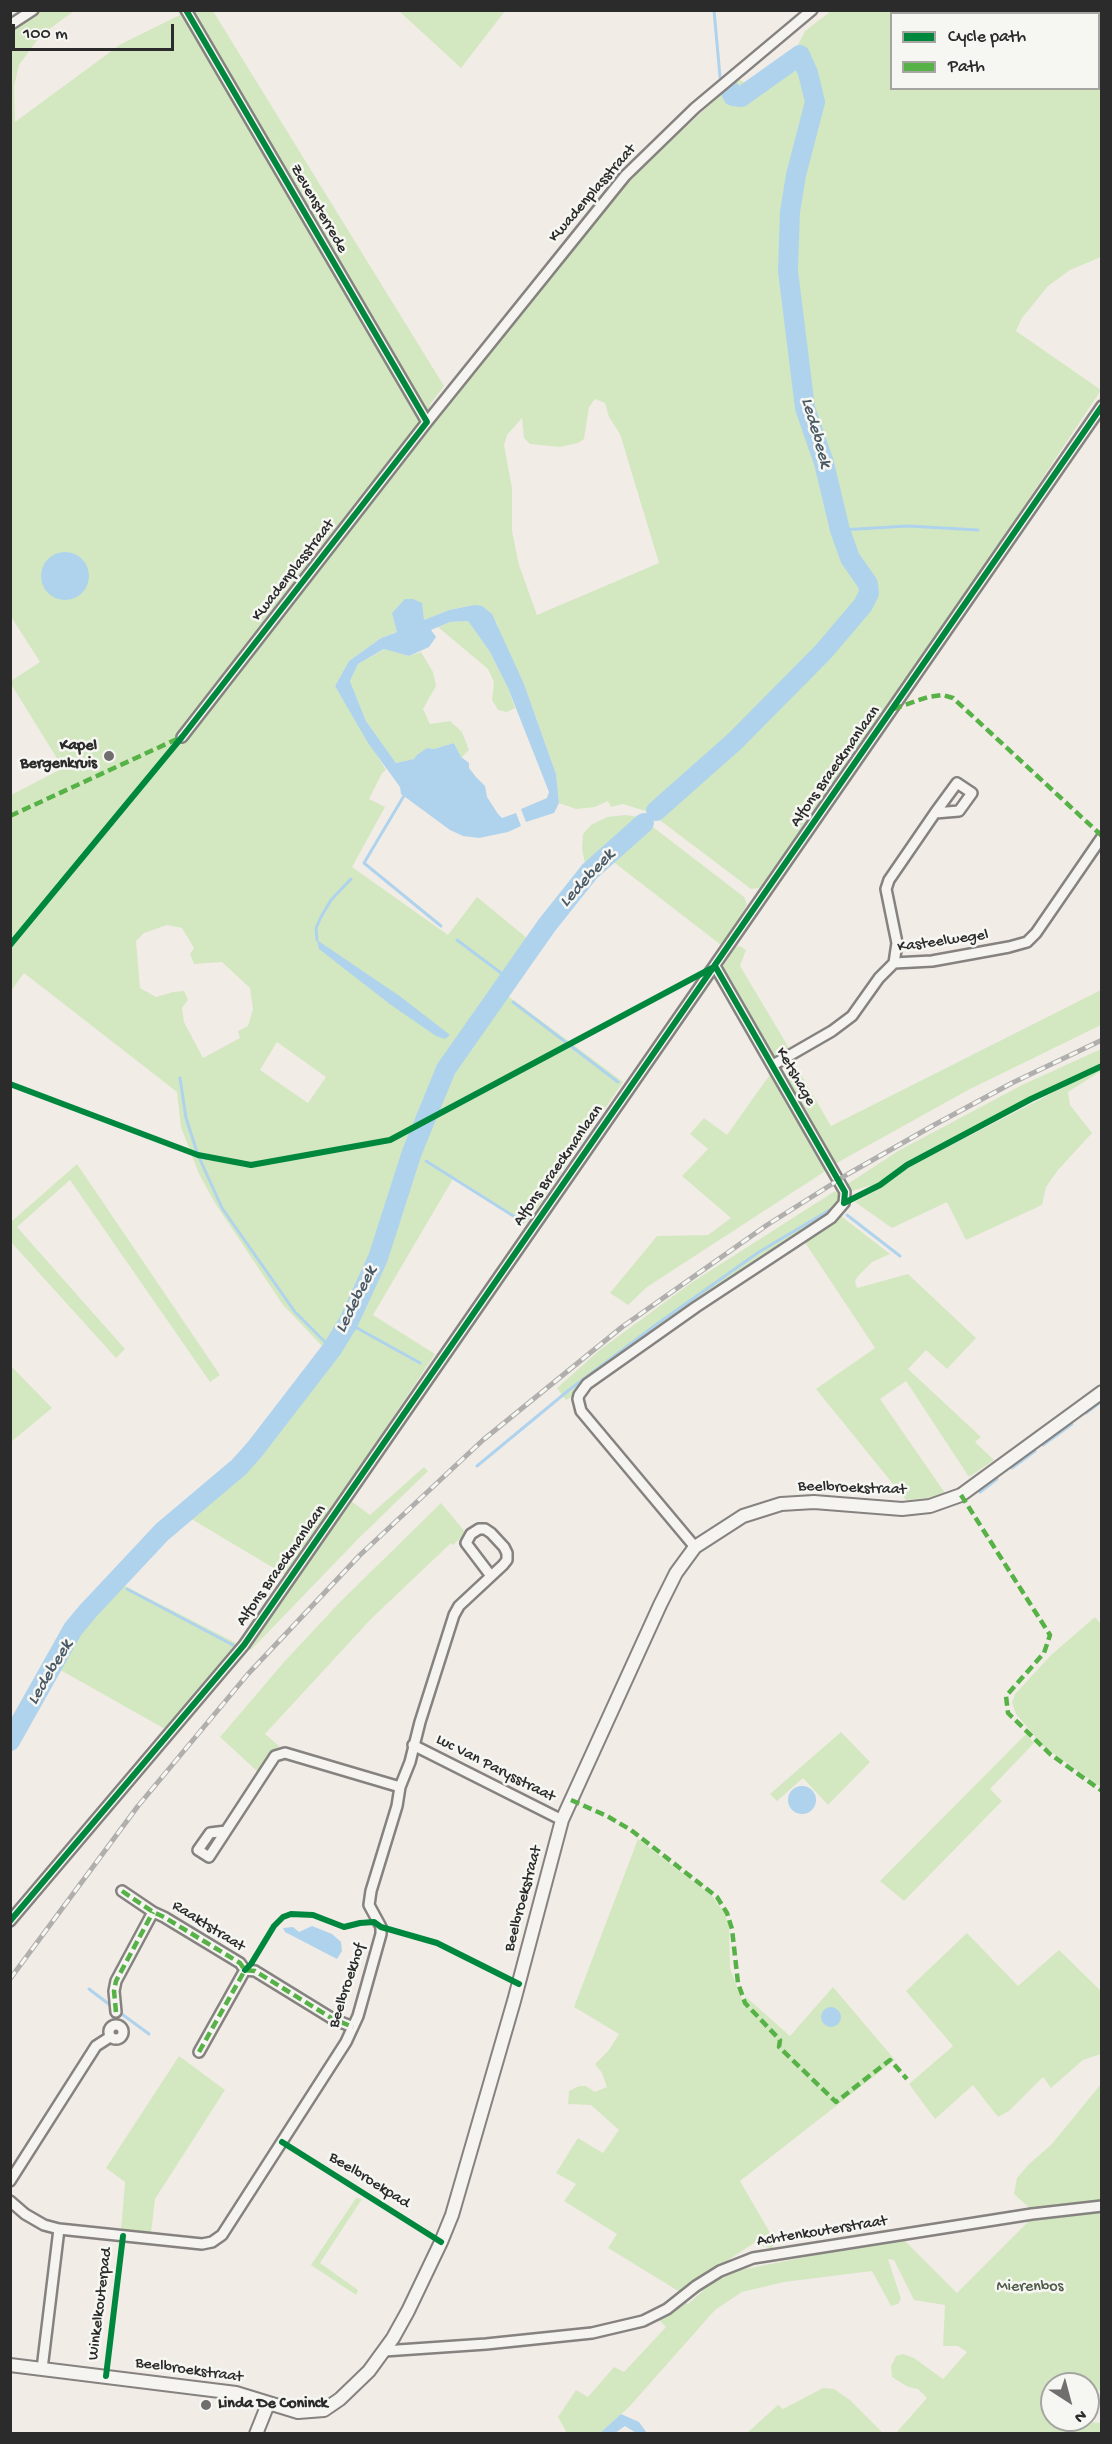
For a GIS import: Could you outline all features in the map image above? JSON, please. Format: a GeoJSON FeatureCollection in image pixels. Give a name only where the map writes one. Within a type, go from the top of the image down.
{"type":"FeatureCollection","features":[{"type":"Feature","properties":{"kind":"street"},"geometry":{"type":"LineString","coordinates":[[10,25],[33,10]]}},
{"type":"Feature","properties":{"kind":"street","name":"Zevensterrede"},"geometry":{"type":"LineString","coordinates":[[186,10],[427,422]]}},
{"type":"Feature","properties":{"kind":"street","name":"Kwadenplasstraat"},"geometry":{"type":"LineString","coordinates":[[182,737],[427,422],[625,176],[695,108],[812,10]]}},
{"type":"Feature","properties":{"kind":"street","name":"Alfons Braeckmanlaan"},"geometry":{"type":"LineString","coordinates":[[10,1921],[244,1645],[1101,406]]}},
{"type":"Feature","properties":{"kind":"street"},"geometry":{"type":"LineString","coordinates":[[894,963],[897,943],[886,889],[889,880],[935,813]]}},
{"type":"Feature","properties":{"kind":"street","name":"Kasteelwegel"},"geometry":{"type":"LineString","coordinates":[[773,1065],[832,1031],[852,1016],[879,978],[894,963],[932,961],[1027,942],[1036,933],[1101,837]]}},
{"type":"Feature","properties":{"kind":"street","name":"Ketshage"},"geometry":{"type":"LineString","coordinates":[[695,1547],[581,1411],[578,1399],[587,1384],[696,1307],[839,1212],[844,1203],[845,1192],[715,966]]}},
{"type":"Feature","properties":{"kind":"street","name":"Beelbroekstraat"},"geometry":{"type":"LineString","coordinates":[[10,2365],[229,2392],[298,2412],[324,2410],[358,2384],[384,2351],[408,2311],[452,2215],[514,2001],[562,1820],[660,1605],[676,1573],[695,1547],[743,1516],[781,1504],[814,1502],[902,1509],[930,1506],[960,1495],[1101,1392]]}},
{"type":"Feature","properties":{"kind":"street","name":"Beelbroekhof"},"geometry":{"type":"LineString","coordinates":[[10,2201],[25,2214],[44,2225],[59,2229],[202,2244],[212,2242],[222,2235],[346,2042],[353,2027],[381,1934],[381,1927],[369,1905],[400,1787],[410,1762],[413,1745],[454,1615],[459,1605],[491,1576],[503,1565],[507,1560],[507,1553],[491,1533],[485,1529],[478,1529],[471,1534],[466,1543],[491,1576]]}},
{"type":"Feature","properties":{"kind":"street","name":"Luc Van Parysstraat"},"geometry":{"type":"LineString","coordinates":[[413,1745],[562,1820]]}},
{"type":"Feature","properties":{"kind":"street"},"geometry":{"type":"LineString","coordinates":[[226,1831],[275,1756],[285,1753],[400,1787]]}},
{"type":"Feature","properties":{"kind":"street","name":"Raaktstraat"},"geometry":{"type":"LineString","coordinates":[[122,1891],[240,1963],[245,1970],[255,1971],[333,2019],[353,2027]]}},
{"type":"Feature","properties":{"kind":"street","name":"Raaktstraat"},"geometry":{"type":"LineString","coordinates":[[116,2008],[116,1981],[153,1912]]}},
{"type":"Feature","properties":{"kind":"street","name":"Raaktstraat"},"geometry":{"type":"LineString","coordinates":[[199,2052],[245,1970]]}},
{"type":"Feature","properties":{"kind":"street"},"geometry":{"type":"LineString","coordinates":[[10,2181],[96,2046],[110,2037]]}},
{"type":"Feature","properties":{"kind":"street","name":"Achtenkouterstraat"},"geometry":{"type":"LineString","coordinates":[[384,2351],[486,2344],[592,2332],[643,2321],[667,2310],[696,2286],[720,2271],[753,2258],[1014,2216],[1101,2206]]}},
{"type":"Feature","properties":{"kind":"street"},"geometry":{"type":"LineString","coordinates":[[42,2369],[59,2229]]}},
{"type":"Feature","properties":{"kind":"street"},"geometry":{"type":"LineString","coordinates":[[256,2433],[268,2404]]}},
{"type":"Feature","properties":{"kind":"green space"},"geometry":{"type":"Polygon","coordinates":[[[40,11],[74,11],[41,35],[19,65],[14,86],[15,122],[121,44],[180,15],[178,11],[213,11],[444,386],[429,406],[441,415],[550,275],[629,179],[738,79],[748,84],[783,60],[797,47],[805,31],[831,11],[1101,11],[1101,257],[1070,270],[1048,286],[1022,318],[1016,331],[1101,390],[977,577],[760,888],[751,889],[649,812],[623,804],[611,807],[608,801],[595,807],[576,809],[559,803],[556,774],[524,684],[500,636],[497,623],[474,605],[449,610],[381,638],[349,661],[335,686],[386,770],[382,773],[369,799],[385,807],[352,867],[448,935],[477,897],[527,938],[586,868],[582,849],[583,834],[591,825],[607,817],[626,815],[639,817],[649,824],[744,897],[747,904],[721,945],[611,860],[593,875],[516,980],[508,996],[623,1082],[527,1223],[454,1177],[373,1315],[435,1354],[287,1576],[188,1517],[242,1470],[354,1328],[362,1301],[382,1260],[403,1191],[417,1160],[426,1125],[471,1037],[497,1004],[487,997],[451,1046],[422,1104],[398,1169],[373,1256],[324,1348],[283,1305],[215,1203],[199,1174],[181,1127],[177,1092],[24,973],[11,991],[11,795],[63,768],[11,684],[11,681],[40,662],[10,615],[10,29],[40,11]],[[595,399],[589,407],[584,439],[578,443],[560,447],[530,444],[524,438],[522,418],[507,435],[504,445],[512,488],[512,531],[519,565],[537,615],[659,563],[620,434],[609,417],[605,403],[595,399]],[[167,925],[144,933],[136,941],[140,988],[156,997],[184,991],[188,1000],[182,1008],[184,1022],[203,1058],[240,1038],[238,1031],[248,1026],[253,1009],[250,988],[222,962],[194,964],[190,954],[194,948],[182,928],[167,925]],[[277,1042],[260,1070],[308,1103],[326,1077],[277,1042]]]}},
{"type":"Feature","properties":{"kind":"green space"},"geometry":{"type":"Polygon","coordinates":[[[399,11],[505,11],[461,68],[399,11]]]}},
{"type":"Feature","properties":{"kind":"green space"},"geometry":{"type":"Polygon","coordinates":[[[468,621],[490,652],[508,688],[515,708],[507,712],[498,710],[492,700],[494,682],[488,669],[438,627],[450,622],[468,621]]]}},
{"type":"Feature","properties":{"kind":"green space"},"geometry":{"type":"Polygon","coordinates":[[[385,649],[409,656],[421,652],[433,672],[436,686],[423,709],[430,724],[450,721],[462,732],[469,750],[461,758],[454,743],[434,749],[427,748],[415,759],[396,763],[366,721],[350,681],[358,664],[385,649]]]}},
{"type":"Feature","properties":{"kind":"green space"},"geometry":{"type":"Polygon","coordinates":[[[740,946],[746,950],[740,966],[789,1048],[774,1057],[722,968],[735,948],[740,946]]]}},
{"type":"Feature","properties":{"kind":"green space"},"geometry":{"type":"Polygon","coordinates":[[[1101,990],[1101,1025],[968,1090],[835,1164],[789,1087],[786,1068],[793,1061],[831,1126],[1101,990]]]}},
{"type":"Feature","properties":{"kind":"green space"},"geometry":{"type":"Polygon","coordinates":[[[1101,1049],[1101,1064],[1028,1098],[904,1163],[877,1184],[851,1191],[846,1185],[898,1151],[1022,1085],[1101,1049]]]}},
{"type":"Feature","properties":{"kind":"green space"},"geometry":{"type":"Polygon","coordinates":[[[1101,1068],[1101,1071],[1068,1092],[1070,1105],[1092,1133],[1058,1170],[1046,1187],[1042,1205],[966,1240],[947,1202],[892,1228],[855,1202],[879,1189],[907,1168],[1101,1068]]]}},
{"type":"Feature","properties":{"kind":"green space"},"geometry":{"type":"Polygon","coordinates":[[[771,1073],[827,1170],[647,1287],[628,1305],[610,1293],[657,1236],[708,1235],[731,1218],[682,1176],[708,1149],[690,1134],[704,1118],[727,1135],[771,1073]]]}},
{"type":"Feature","properties":{"kind":"green space"},"geometry":{"type":"Polygon","coordinates":[[[77,1164],[220,1375],[210,1382],[70,1180],[17,1227],[125,1349],[116,1358],[11,1242],[11,1222],[77,1164]]]}},
{"type":"Feature","properties":{"kind":"green space"},"geometry":{"type":"Polygon","coordinates":[[[835,1191],[840,1196],[838,1206],[825,1217],[691,1304],[583,1383],[575,1395],[566,1400],[557,1388],[601,1349],[691,1283],[835,1191]]]}},
{"type":"Feature","properties":{"kind":"green space"},"geometry":{"type":"Polygon","coordinates":[[[841,1216],[890,1254],[872,1262],[858,1276],[855,1281],[857,1288],[908,1274],[976,1338],[947,1369],[926,1350],[908,1369],[981,1437],[975,1442],[994,1460],[969,1477],[906,1381],[880,1399],[945,1493],[935,1497],[906,1500],[816,1389],[875,1348],[804,1241],[841,1216]]]}},
{"type":"Feature","properties":{"kind":"green space"},"geometry":{"type":"Polygon","coordinates":[[[10,1365],[52,1408],[11,1442],[10,1442],[10,1365]]]}},
{"type":"Feature","properties":{"kind":"green space"},"geometry":{"type":"Polygon","coordinates":[[[424,1467],[428,1471],[358,1539],[251,1650],[248,1647],[351,1501],[370,1515],[424,1467]]]}},
{"type":"Feature","properties":{"kind":"green space"},"geometry":{"type":"Polygon","coordinates":[[[441,1503],[466,1533],[453,1545],[451,1543],[371,1619],[265,1734],[279,1746],[257,1771],[220,1737],[284,1662],[340,1602],[441,1503]]]}},
{"type":"Feature","properties":{"kind":"green space"},"geometry":{"type":"Polygon","coordinates":[[[121,1584],[238,1644],[165,1729],[55,1667],[76,1632],[91,1613],[121,1584]]]}},
{"type":"Feature","properties":{"kind":"green space"},"geometry":{"type":"Polygon","coordinates":[[[1095,1617],[1102,1625],[1101,1787],[1043,1746],[1016,1714],[1012,1703],[1015,1694],[1051,1655],[1095,1617]]]}},
{"type":"Feature","properties":{"kind":"green space"},"geometry":{"type":"Polygon","coordinates":[[[841,1732],[870,1762],[828,1805],[803,1778],[777,1801],[770,1794],[841,1732]]]}},
{"type":"Feature","properties":{"kind":"green space"},"geometry":{"type":"Polygon","coordinates":[[[1026,1734],[1034,1743],[990,1789],[1002,1801],[904,1901],[880,1881],[1026,1734]]]}},
{"type":"Feature","properties":{"kind":"green space"},"geometry":{"type":"Polygon","coordinates":[[[638,1839],[712,1896],[724,1912],[729,1925],[730,1968],[742,2000],[746,1997],[790,2036],[833,1987],[895,2060],[740,2181],[773,2238],[773,2249],[754,2243],[680,2292],[608,2248],[617,2234],[564,2201],[576,2184],[556,2173],[578,2138],[603,2153],[619,2130],[591,2105],[568,2104],[569,2091],[579,2086],[586,2086],[595,2092],[607,2087],[602,2073],[595,2064],[609,2050],[619,2034],[574,2007],[638,1839]]]}},
{"type":"Feature","properties":{"kind":"green space"},"geometry":{"type":"Polygon","coordinates":[[[967,1933],[1018,1986],[1059,1950],[1101,1991],[1101,2054],[1083,2060],[1051,2088],[1043,2077],[1009,2111],[998,2117],[973,2085],[935,2119],[909,2084],[953,2046],[906,1991],[967,1933]]]}},
{"type":"Feature","properties":{"kind":"green space"},"geometry":{"type":"Polygon","coordinates":[[[179,2056],[225,2090],[155,2199],[151,2233],[121,2230],[125,2182],[106,2168],[179,2056]]]}},
{"type":"Feature","properties":{"kind":"green space"},"geometry":{"type":"Polygon","coordinates":[[[1101,2084],[1101,2202],[1033,2211],[1014,2194],[1017,2178],[1051,2145],[1101,2084]]]}},
{"type":"Feature","properties":{"kind":"green space"},"geometry":{"type":"Polygon","coordinates":[[[356,2198],[362,2199],[320,2263],[358,2290],[356,2295],[311,2265],[356,2198]]]}},
{"type":"Feature","properties":{"kind":"green space","name":"Mierenbos"},"geometry":{"type":"Polygon","coordinates":[[[1101,2210],[1101,2391],[1100,2372],[1040,2372],[1040,2432],[1100,2432],[1100,2423],[1101,2433],[896,2433],[927,2398],[918,2389],[908,2387],[892,2377],[891,2366],[896,2356],[903,2354],[914,2358],[943,2379],[967,2352],[958,2346],[943,2346],[945,2305],[914,2300],[894,2260],[888,2259],[901,2299],[898,2304],[891,2306],[872,2271],[784,2282],[742,2292],[715,2310],[629,2407],[600,2433],[567,2433],[558,2417],[576,2390],[588,2397],[614,2367],[624,2372],[666,2327],[657,2318],[683,2300],[688,2304],[714,2281],[735,2271],[902,2238],[957,2293],[1031,2219],[1101,2210]]]}},
{"type":"Feature","properties":{"kind":"green space"},"geometry":{"type":"Polygon","coordinates":[[[823,2388],[834,2389],[850,2400],[883,2433],[747,2433],[778,2405],[783,2409],[823,2388]]]}},
{"type":"Feature","properties":{"kind":"water"},"geometry":{"type":"Polygon","coordinates":[[[60,552],[70,552],[82,559],[89,571],[89,581],[82,593],[70,600],[60,600],[45,589],[41,581],[41,571],[52,556],[60,552]]]}},
{"type":"Feature","properties":{"kind":"water"},"geometry":{"type":"Polygon","coordinates":[[[405,599],[413,599],[422,603],[424,620],[449,610],[474,605],[482,606],[492,614],[524,684],[556,774],[559,803],[554,813],[526,822],[521,809],[547,798],[549,792],[508,688],[490,652],[468,621],[450,622],[431,630],[436,637],[429,647],[409,656],[384,649],[358,664],[350,681],[366,721],[396,763],[414,759],[427,748],[434,749],[454,743],[461,757],[469,763],[469,768],[485,786],[487,797],[498,814],[502,818],[516,813],[521,826],[508,832],[479,838],[463,836],[450,830],[401,794],[400,787],[368,743],[335,686],[349,661],[381,638],[397,632],[392,613],[405,599]]]}},
{"type":"Feature","properties":{"kind":"water"},"geometry":{"type":"Polygon","coordinates":[[[317,940],[401,997],[450,1035],[445,1039],[436,1036],[391,1005],[319,949],[317,940]]]}},
{"type":"Feature","properties":{"kind":"water"},"geometry":{"type":"Polygon","coordinates":[[[802,1786],[812,1790],[816,1800],[812,1810],[802,1814],[792,1810],[788,1800],[792,1790],[802,1786]]]}},
{"type":"Feature","properties":{"kind":"water"},"geometry":{"type":"Polygon","coordinates":[[[312,1926],[332,1934],[341,1942],[342,1951],[337,1959],[285,1932],[283,1928],[293,1927],[299,1932],[312,1926]]]}},
{"type":"Feature","properties":{"kind":"water"},"geometry":{"type":"Polygon","coordinates":[[[831,2007],[838,2010],[841,2017],[838,2024],[831,2027],[824,2024],[821,2017],[824,2010],[831,2007]]]}},
{"type":"Feature","properties":{"kind":"water"},"geometry":{"type":"Polygon","coordinates":[[[621,2414],[639,2422],[647,2433],[636,2433],[625,2426],[615,2433],[600,2433],[621,2414]]]}},
{"type":"Feature","properties":{"kind":"waterway","name":"Ledebeek"},"geometry":{"type":"LineString","coordinates":[[714,10],[720,77]]}},
{"type":"Feature","properties":{"kind":"waterway","name":"Ledebeek"},"geometry":{"type":"LineString","coordinates":[[656,811],[735,741],[824,651],[863,605],[869,593],[868,584],[850,558],[840,530],[824,463],[805,408],[788,271],[790,212],[796,175],[815,102],[808,73],[800,55],[741,97],[733,96],[730,90]]}},
{"type":"Feature","properties":{"kind":"waterway"},"geometry":{"type":"LineString","coordinates":[[840,530],[908,526],[978,530]]}},
{"type":"Feature","properties":{"kind":"waterway"},"geometry":{"type":"LineString","coordinates":[[405,794],[364,863],[441,926]]}},
{"type":"Feature","properties":{"kind":"waterway","name":"Ledebeek"},"geometry":{"type":"LineString","coordinates":[[10,1741],[73,1629],[162,1532],[239,1467],[332,1349],[348,1323],[378,1258],[412,1152],[446,1069],[547,925],[590,871],[644,823]]}},
{"type":"Feature","properties":{"kind":"waterway"},"geometry":{"type":"LineString","coordinates":[[317,940],[316,928],[321,917],[331,900],[351,879]]}},
{"type":"Feature","properties":{"kind":"waterway"},"geometry":{"type":"LineString","coordinates":[[457,940],[509,979]]}},
{"type":"Feature","properties":{"kind":"waterway"},"geometry":{"type":"LineString","coordinates":[[513,1002],[618,1082]]}},
{"type":"Feature","properties":{"kind":"waterway"},"geometry":{"type":"LineString","coordinates":[[180,1078],[186,1118],[198,1155],[222,1208],[295,1312],[332,1349]]}},
{"type":"Feature","properties":{"kind":"waterway"},"geometry":{"type":"LineString","coordinates":[[426,1161],[523,1222]]}},
{"type":"Feature","properties":{"kind":"waterway"},"geometry":{"type":"LineString","coordinates":[[477,1466],[569,1390],[657,1324],[759,1252],[833,1208]]}},
{"type":"Feature","properties":{"kind":"waterway"},"geometry":{"type":"LineString","coordinates":[[847,1215],[900,1256]]}},
{"type":"Feature","properties":{"kind":"waterway"},"geometry":{"type":"LineString","coordinates":[[348,1323],[420,1363]]}},
{"type":"Feature","properties":{"kind":"waterway"},"geometry":{"type":"LineString","coordinates":[[1086,1413],[1102,1401]]}},
{"type":"Feature","properties":{"kind":"waterway"},"geometry":{"type":"LineString","coordinates":[[1043,1445],[1072,1424]]}},
{"type":"Feature","properties":{"kind":"waterway"},"geometry":{"type":"LineString","coordinates":[[1012,1468],[1035,1451]]}},
{"type":"Feature","properties":{"kind":"waterway"},"geometry":{"type":"LineString","coordinates":[[980,1492],[997,1479]]}},
{"type":"Feature","properties":{"kind":"waterway","name":"Ledebeek"},"geometry":{"type":"LineString","coordinates":[[115,1582],[119,1585]]}},
{"type":"Feature","properties":{"kind":"waterway"},"geometry":{"type":"LineString","coordinates":[[127,1589],[233,1645]]}},
{"type":"Feature","properties":{"kind":"waterway"},"geometry":{"type":"LineString","coordinates":[[89,1989],[114,2008]]}},
{"type":"Feature","properties":{"kind":"waterway"},"geometry":{"type":"LineString","coordinates":[[119,2012],[149,2034]]}},
{"type":"Feature","properties":{"kind":"railway"},"geometry":{"type":"LineString","coordinates":[[10,1979],[138,1806],[248,1674],[360,1555],[483,1440],[622,1327],[767,1225],[848,1174],[934,1125],[1012,1083],[1102,1040]]}},
{"type":"Feature","properties":{"kind":"marked path"},"geometry":{"type":"LineString","coordinates":[[893,709],[928,697],[943,695],[953,698],[1102,836]]}},
{"type":"Feature","properties":{"kind":"marked path"},"geometry":{"type":"LineString","coordinates":[[10,816],[177,739]]}},
{"type":"Feature","properties":{"kind":"marked path"},"geometry":{"type":"LineString","coordinates":[[961,1495],[1050,1635],[1044,1653],[1006,1696],[1008,1713],[1050,1754],[1102,1791]]}},
{"type":"Feature","properties":{"kind":"marked path"},"geometry":{"type":"LineString","coordinates":[[571,1800],[631,1830],[717,1897],[727,1913],[732,1929],[738,1983],[745,2003],[780,2040],[779,2047],[836,2102],[890,2060],[907,2079]]}},
{"type":"Feature","properties":{"kind":"marked path"},"geometry":{"type":"LineString","coordinates":[[122,1891],[240,1963],[245,1970],[255,1971],[333,2019],[353,2027]]}},
{"type":"Feature","properties":{"kind":"marked path"},"geometry":{"type":"LineString","coordinates":[[116,2012],[114,1991],[116,1981],[153,1912]]}},
{"type":"Feature","properties":{"kind":"marked path"},"geometry":{"type":"LineString","coordinates":[[199,2052],[245,1970]]}},
{"type":"Feature","properties":{"kind":"cycle path"},"geometry":{"type":"LineString","coordinates":[[10,945],[182,737],[427,422],[186,10]]}},
{"type":"Feature","properties":{"kind":"cycle path"},"geometry":{"type":"LineString","coordinates":[[10,1921],[244,1645],[1102,406]]}},
{"type":"Feature","properties":{"kind":"cycle path"},"geometry":{"type":"LineString","coordinates":[[715,966],[845,1192],[844,1203]]}},
{"type":"Feature","properties":{"kind":"cycle path"},"geometry":{"type":"LineString","coordinates":[[10,1084],[198,1155],[251,1165],[390,1140],[712,968]]}},
{"type":"Feature","properties":{"kind":"cycle path"},"geometry":{"type":"LineString","coordinates":[[844,1203],[880,1185],[907,1165],[1031,1099],[1102,1066]]}},
{"type":"Feature","properties":{"kind":"cycle path"},"geometry":{"type":"LineString","coordinates":[[245,1970],[274,1926],[283,1917],[291,1914],[313,1915],[344,1927],[374,1922],[381,1927],[437,1943],[519,1984]]}},
{"type":"Feature","properties":{"kind":"cycle path","name":"Beelbroekpad"},"geometry":{"type":"LineString","coordinates":[[282,2142],[441,2242]]}},
{"type":"Feature","properties":{"kind":"cycle path","name":"Winkelkouterpad"},"geometry":{"type":"LineString","coordinates":[[106,2376],[123,2236]]}},
{"type":"Feature","properties":{"kind":"place","name":"Kapel Bergenkruis"},"geometry":{"type":"Point","coordinates":[109,756]}},
{"type":"Feature","properties":{"kind":"place","name":"Linda De Coninck"},"geometry":{"type":"Point","coordinates":[206,2405]}}]}
